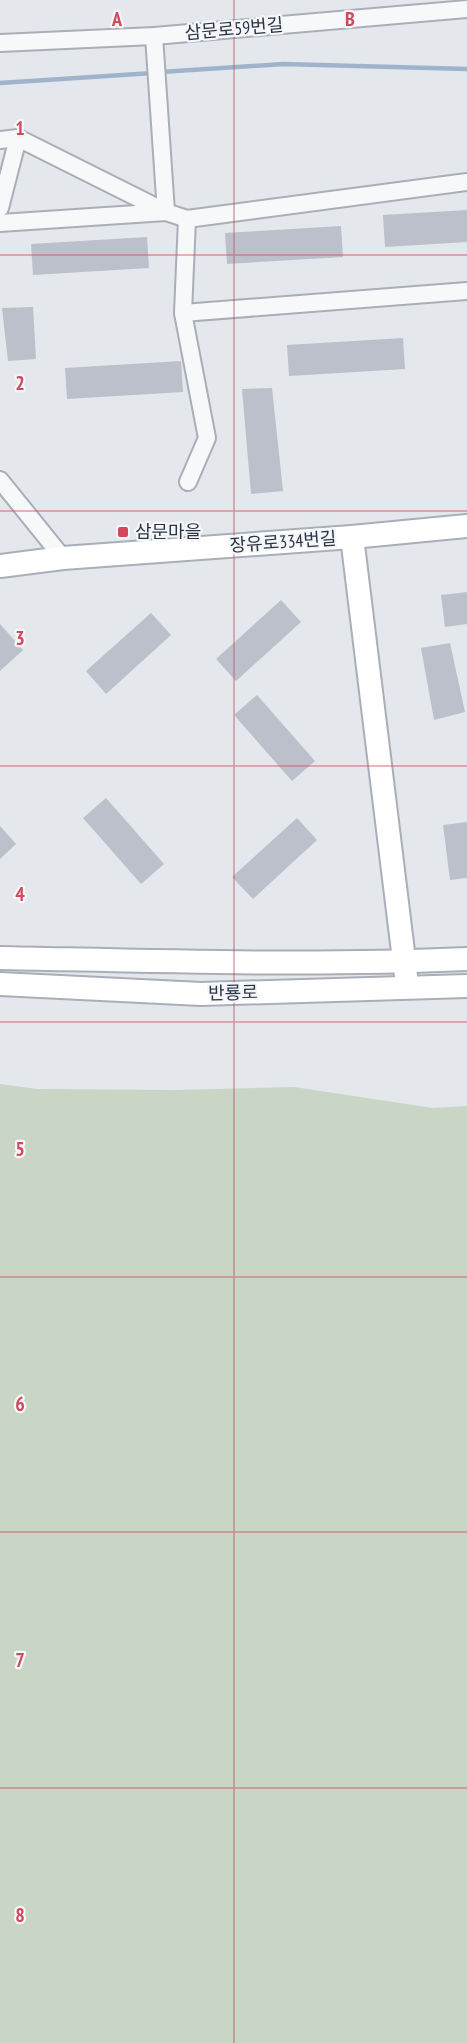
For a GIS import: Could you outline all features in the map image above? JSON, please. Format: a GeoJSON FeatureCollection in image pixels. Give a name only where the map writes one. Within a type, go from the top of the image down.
{"type":"FeatureCollection","features":[{"type":"Feature","properties":{"kind":"street","name":"삼문로59번길"},"geometry":{"type":"LineString","coordinates":[[0,43],[154,36],[467,9]]}},
{"type":"Feature","properties":{"kind":"street"},"geometry":{"type":"LineString","coordinates":[[154,36],[166,212]]}},
{"type":"Feature","properties":{"kind":"street"},"geometry":{"type":"LineString","coordinates":[[0,208],[18,138]]}},
{"type":"Feature","properties":{"kind":"street"},"geometry":{"type":"LineString","coordinates":[[0,140],[18,138],[166,212],[187,219],[467,182]]}},
{"type":"Feature","properties":{"kind":"street"},"geometry":{"type":"LineString","coordinates":[[0,223],[166,212]]}},
{"type":"Feature","properties":{"kind":"street"},"geometry":{"type":"LineString","coordinates":[[187,219],[183,313],[207,438],[188,482]]}},
{"type":"Feature","properties":{"kind":"street"},"geometry":{"type":"LineString","coordinates":[[183,313],[467,291]]}},
{"type":"Feature","properties":{"kind":"street"},"geometry":{"type":"LineString","coordinates":[[0,480],[63,558]]}},
{"type":"Feature","properties":{"kind":"street","name":"장유로334번길"},"geometry":{"type":"LineString","coordinates":[[0,566],[63,558],[352,537],[467,526]]}},
{"type":"Feature","properties":{"kind":"street"},"geometry":{"type":"LineString","coordinates":[[352,537],[408,989]]}},
{"type":"Feature","properties":{"kind":"street","name":"반룡로"},"geometry":{"type":"LineString","coordinates":[[0,958],[183,962],[404,962],[467,958]]}},
{"type":"Feature","properties":{"kind":"street","name":"반룡로"},"geometry":{"type":"LineString","coordinates":[[0,984],[201,994],[467,986]]}},
{"type":"Feature","properties":{"kind":"green space"},"geometry":{"type":"Polygon","coordinates":[[[0,1084],[37,1089],[175,1090],[294,1087],[433,1108],[467,1106],[467,2043],[0,2043],[0,1084]]]}},
{"type":"Feature","properties":{"kind":"building"},"geometry":{"type":"Polygon","coordinates":[[[467,210],[467,242],[385,247],[383,215],[467,210]]]}},
{"type":"Feature","properties":{"kind":"building"},"geometry":{"type":"Polygon","coordinates":[[[341,226],[343,257],[227,264],[225,233],[341,226]]]}},
{"type":"Feature","properties":{"kind":"building"},"geometry":{"type":"Polygon","coordinates":[[[147,237],[149,268],[33,275],[31,244],[147,237]]]}},
{"type":"Feature","properties":{"kind":"building"},"geometry":{"type":"Polygon","coordinates":[[[33,307],[36,359],[8,361],[2,308],[33,307]]]}},
{"type":"Feature","properties":{"kind":"building"},"geometry":{"type":"Polygon","coordinates":[[[403,338],[405,369],[289,376],[287,345],[403,338]]]}},
{"type":"Feature","properties":{"kind":"building"},"geometry":{"type":"Polygon","coordinates":[[[181,361],[183,392],[67,399],[65,368],[181,361]]]}},
{"type":"Feature","properties":{"kind":"building"},"geometry":{"type":"Polygon","coordinates":[[[272,388],[283,491],[251,494],[242,389],[272,388]]]}},
{"type":"Feature","properties":{"kind":"building"},"geometry":{"type":"Polygon","coordinates":[[[467,592],[467,624],[445,627],[441,595],[467,592]]]}},
{"type":"Feature","properties":{"kind":"building"},"geometry":{"type":"Polygon","coordinates":[[[281,600],[301,622],[236,681],[216,659],[281,600]]]}},
{"type":"Feature","properties":{"kind":"building"},"geometry":{"type":"Polygon","coordinates":[[[151,613],[171,635],[106,694],[86,671],[151,613]]]}},
{"type":"Feature","properties":{"kind":"building"},"geometry":{"type":"Polygon","coordinates":[[[0,624],[23,650],[0,671],[0,624]]]}},
{"type":"Feature","properties":{"kind":"building"},"geometry":{"type":"Polygon","coordinates":[[[450,643],[465,712],[434,720],[421,648],[450,643]]]}},
{"type":"Feature","properties":{"kind":"building"},"geometry":{"type":"Polygon","coordinates":[[[257,695],[315,761],[292,781],[234,715],[257,695]]]}},
{"type":"Feature","properties":{"kind":"building"},"geometry":{"type":"Polygon","coordinates":[[[106,798],[164,864],[141,884],[83,818],[106,798]]]}},
{"type":"Feature","properties":{"kind":"building"},"geometry":{"type":"Polygon","coordinates":[[[297,818],[317,840],[253,899],[232,877],[297,818]]]}},
{"type":"Feature","properties":{"kind":"building"},"geometry":{"type":"Polygon","coordinates":[[[467,822],[467,878],[450,880],[443,825],[467,822]]]}},
{"type":"Feature","properties":{"kind":"building"},"geometry":{"type":"Polygon","coordinates":[[[0,826],[16,844],[0,859],[0,826]]]}},
{"type":"Feature","properties":{"kind":"waterway"},"geometry":{"type":"LineString","coordinates":[[161,72],[283,64],[467,69]]}},
{"type":"Feature","properties":{"kind":"waterway"},"geometry":{"type":"LineString","coordinates":[[0,83],[153,73]]}},
{"type":"Feature","properties":{"kind":"place","name":"삼문마을"},"geometry":{"type":"Point","coordinates":[123,532]}}]}
